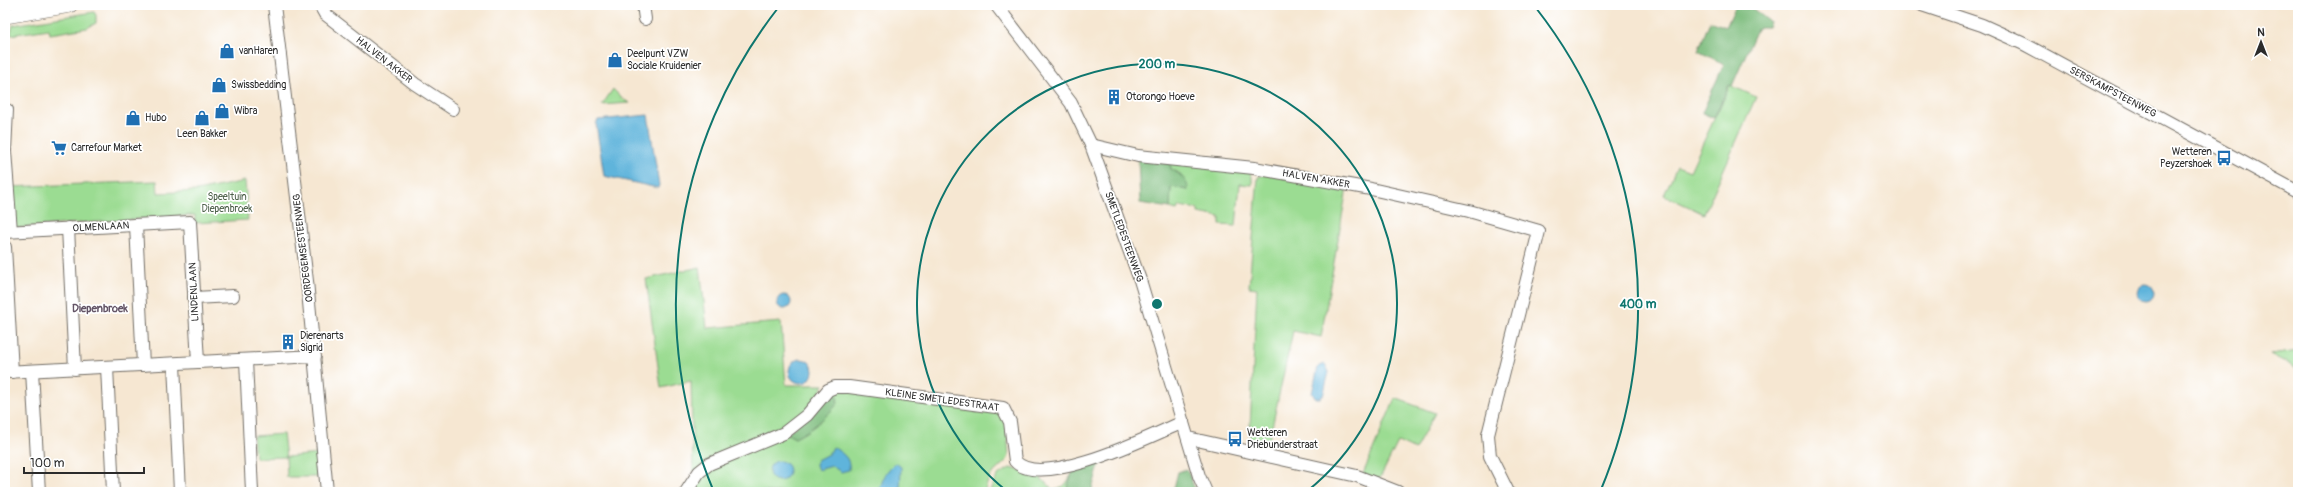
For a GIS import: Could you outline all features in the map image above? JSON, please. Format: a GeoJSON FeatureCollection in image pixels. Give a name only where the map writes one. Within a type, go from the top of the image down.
{"type":"FeatureCollection","features":[{"type":"Feature","properties":{"kind":"main road"},"geometry":{"type":"LineString","coordinates":[[5,16],[70,5]]}},
{"type":"Feature","properties":{"kind":"street","name":"OORDEGEMSESTEENWEG"},"geometry":{"type":"LineString","coordinates":[[274,5],[315,356],[327,492]]}},
{"type":"Feature","properties":{"kind":"street","name":"HALVEN AKKER"},"geometry":{"type":"LineString","coordinates":[[320,5],[325,14],[415,84],[453,109]]}},
{"type":"Feature","properties":{"kind":"street"},"geometry":{"type":"LineString","coordinates":[[643,5],[644,20]]}},
{"type":"Feature","properties":{"kind":"street","name":"SMETLEDESTEENWEG"},"geometry":{"type":"LineString","coordinates":[[996,5],[1071,103],[1091,145],[1140,280],[1199,476],[1206,492]]}},
{"type":"Feature","properties":{"kind":"street","name":"SERSKAMPSTEENWEG"},"geometry":{"type":"LineString","coordinates":[[1922,5],[1982,25],[2024,44],[2298,192]]}},
{"type":"Feature","properties":{"kind":"street","name":"OLMENLAAN"},"geometry":{"type":"LineString","coordinates":[[7,110],[5,151],[8,231],[190,222]]}},
{"type":"Feature","properties":{"kind":"street","name":"HALVEN AKKER"},"geometry":{"type":"LineString","coordinates":[[1091,145],[1138,156],[1254,168],[1371,189],[1468,211],[1539,230],[1488,435],[1490,456],[1508,492]]}},
{"type":"Feature","properties":{"kind":"street","name":"LINDENLAAN"},"geometry":{"type":"LineString","coordinates":[[190,222],[198,362]]}},
{"type":"Feature","properties":{"kind":"street"},"geometry":{"type":"LineString","coordinates":[[136,225],[143,365]]}},
{"type":"Feature","properties":{"kind":"street"},"geometry":{"type":"LineString","coordinates":[[68,228],[75,368]]}},
{"type":"Feature","properties":{"kind":"street"},"geometry":{"type":"LineString","coordinates":[[5,247],[8,372],[315,356]]}},
{"type":"Feature","properties":{"kind":"street"},"geometry":{"type":"LineString","coordinates":[[194,298],[233,296]]}},
{"type":"Feature","properties":{"kind":"street"},"geometry":{"type":"LineString","coordinates":[[246,360],[252,492]]}},
{"type":"Feature","properties":{"kind":"street"},"geometry":{"type":"LineString","coordinates":[[174,364],[180,492]]}},
{"type":"Feature","properties":{"kind":"street"},"geometry":{"type":"LineString","coordinates":[[107,367],[113,492]]}},
{"type":"Feature","properties":{"kind":"street"},"geometry":{"type":"LineString","coordinates":[[32,371],[38,492]]}},
{"type":"Feature","properties":{"kind":"street","name":"KLEINE SMETLEDESTRAAT"},"geometry":{"type":"LineString","coordinates":[[686,492],[699,472],[709,464],[784,433],[808,415],[828,390],[835,387],[856,388],[1004,408],[1010,422],[1015,461],[1022,466],[1031,468],[1067,468],[1086,463],[1183,422]]}},
{"type":"Feature","properties":{"kind":"street"},"geometry":{"type":"LineString","coordinates":[[1188,438],[1357,476],[1398,492]]}},
{"type":"Feature","properties":{"kind":"green space"},"geometry":{"type":"Polygon","coordinates":[[[1736,5],[1748,5],[1770,22],[1768,27],[1760,27],[1757,29],[1732,86],[1729,85],[1714,118],[1702,113],[1724,64],[1698,51],[1710,21],[1726,27],[1736,5]]]}},
{"type":"Feature","properties":{"kind":"green space"},"geometry":{"type":"Polygon","coordinates":[[[94,12],[96,15],[96,23],[87,28],[50,34],[49,29],[10,35],[13,25],[94,12]]]}},
{"type":"Feature","properties":{"kind":"green space"},"geometry":{"type":"Polygon","coordinates":[[[1730,85],[1756,97],[1704,214],[1664,195],[1677,166],[1690,171],[1730,85]]]}},
{"type":"Feature","properties":{"kind":"green space"},"geometry":{"type":"Polygon","coordinates":[[[613,89],[624,100],[630,103],[602,105],[613,89]]]}},
{"type":"Feature","properties":{"kind":"green space"},"geometry":{"type":"Polygon","coordinates":[[[1138,159],[1170,163],[1171,169],[1180,175],[1187,183],[1188,190],[1171,187],[1170,208],[1140,203],[1138,159]]]}},
{"type":"Feature","properties":{"kind":"green space"},"geometry":{"type":"Polygon","coordinates":[[[1170,163],[1249,171],[1252,177],[1252,185],[1240,184],[1236,226],[1220,225],[1220,217],[1198,213],[1198,209],[1179,206],[1177,210],[1170,208],[1171,187],[1188,190],[1179,173],[1171,169],[1170,163]]]}},
{"type":"Feature","properties":{"kind":"green space"},"geometry":{"type":"Polygon","coordinates":[[[1266,174],[1347,188],[1321,337],[1293,331],[1267,450],[1249,447],[1257,288],[1249,287],[1258,177],[1266,174]]]}},
{"type":"Feature","properties":{"kind":"green space","name":"Speeltuin Diepenbroek"},"geometry":{"type":"Polygon","coordinates":[[[157,181],[158,193],[197,191],[245,181],[248,220],[195,223],[195,215],[11,228],[9,187],[157,181]]]}},
{"type":"Feature","properties":{"kind":"green space"},"geometry":{"type":"Polygon","coordinates":[[[700,267],[707,328],[781,322],[786,385],[824,385],[812,406],[789,427],[693,473],[691,381],[661,388],[646,279],[700,267]]]}},
{"type":"Feature","properties":{"kind":"green space"},"geometry":{"type":"Polygon","coordinates":[[[2298,350],[2298,369],[2270,354],[2298,350]]]}},
{"type":"Feature","properties":{"kind":"green space"},"geometry":{"type":"Polygon","coordinates":[[[841,390],[1000,412],[1006,420],[1009,456],[1007,460],[990,476],[984,492],[691,492],[707,470],[787,433],[795,438],[806,432],[818,423],[833,408],[837,403],[837,397],[833,392],[841,390]]]}},
{"type":"Feature","properties":{"kind":"green space"},"geometry":{"type":"Polygon","coordinates":[[[833,392],[837,397],[838,403],[824,418],[812,428],[795,438],[787,434],[833,392]]]}},
{"type":"Feature","properties":{"kind":"green space"},"geometry":{"type":"Polygon","coordinates":[[[1395,398],[1435,413],[1415,450],[1398,442],[1379,480],[1363,474],[1395,398]]]}},
{"type":"Feature","properties":{"kind":"green space"},"geometry":{"type":"Polygon","coordinates":[[[283,434],[286,457],[255,458],[253,436],[283,434]]]}},
{"type":"Feature","properties":{"kind":"green space"},"geometry":{"type":"Polygon","coordinates":[[[318,454],[321,477],[287,477],[286,457],[318,454]]]}},
{"type":"Feature","properties":{"kind":"green space"},"geometry":{"type":"Polygon","coordinates":[[[1100,463],[1091,492],[1066,492],[1073,470],[1100,463]]]}},
{"type":"Feature","properties":{"kind":"green space"},"geometry":{"type":"Polygon","coordinates":[[[1010,468],[1036,474],[1054,490],[1063,487],[1072,474],[1066,492],[989,492],[998,475],[1010,468]]]}},
{"type":"Feature","properties":{"kind":"green space"},"geometry":{"type":"Polygon","coordinates":[[[1187,469],[1196,492],[1166,492],[1174,488],[1178,472],[1187,469]]]}},
{"type":"Feature","properties":{"kind":"water"},"geometry":{"type":"Polygon","coordinates":[[[648,115],[659,185],[658,188],[604,176],[596,124],[598,120],[648,115]]]}},
{"type":"Feature","properties":{"kind":"water"},"geometry":{"type":"Polygon","coordinates":[[[2143,285],[2149,285],[2154,290],[2152,299],[2149,301],[2143,301],[2138,296],[2138,290],[2143,285]]]}},
{"type":"Feature","properties":{"kind":"water"},"geometry":{"type":"Polygon","coordinates":[[[781,295],[787,295],[791,299],[791,305],[787,309],[781,309],[777,305],[777,299],[781,295]]]}},
{"type":"Feature","properties":{"kind":"water"},"geometry":{"type":"Polygon","coordinates":[[[801,359],[810,362],[813,371],[810,380],[801,383],[792,380],[789,371],[792,362],[801,359]]]}},
{"type":"Feature","properties":{"kind":"water"},"geometry":{"type":"Polygon","coordinates":[[[1325,364],[1329,372],[1323,396],[1320,398],[1315,398],[1312,393],[1318,367],[1325,364]]]}},
{"type":"Feature","properties":{"kind":"water"},"geometry":{"type":"Polygon","coordinates":[[[833,447],[847,459],[849,462],[849,470],[841,472],[832,466],[818,470],[816,465],[817,460],[830,453],[833,447]]]}},
{"type":"Feature","properties":{"kind":"water"},"geometry":{"type":"Polygon","coordinates":[[[779,461],[786,464],[789,471],[786,478],[779,481],[772,478],[769,471],[772,464],[779,461]]]}},
{"type":"Feature","properties":{"kind":"water"},"geometry":{"type":"Polygon","coordinates":[[[896,463],[901,467],[900,492],[879,492],[887,472],[896,463]]]}},
{"type":"Feature","properties":{"kind":"place","name":"vanHaren"},"geometry":{"type":"Point","coordinates":[227,51]}},
{"type":"Feature","properties":{"kind":"place","name":"Deelpunt VZW Sociale Kruidenier"},"geometry":{"type":"Point","coordinates":[615,60]}},
{"type":"Feature","properties":{"kind":"place","name":"Swissbedding"},"geometry":{"type":"Point","coordinates":[219,85]}},
{"type":"Feature","properties":{"kind":"place","name":"Otorongo Hoeve"},"geometry":{"type":"Point","coordinates":[1114,97]}},
{"type":"Feature","properties":{"kind":"place","name":"Wibra"},"geometry":{"type":"Point","coordinates":[222,111]}},
{"type":"Feature","properties":{"kind":"place","name":"Hubo"},"geometry":{"type":"Point","coordinates":[133,118]}},
{"type":"Feature","properties":{"kind":"place","name":"Leen Bakker"},"geometry":{"type":"Point","coordinates":[202,118]}},
{"type":"Feature","properties":{"kind":"place","name":"Carrefour Market"},"geometry":{"type":"Point","coordinates":[59,148]}},
{"type":"Feature","properties":{"kind":"place","name":"Wetteren Peyzershoek"},"geometry":{"type":"Point","coordinates":[2224,158]}},
{"type":"Feature","properties":{"kind":"place","name":"Dierenarts Sigrid"},"geometry":{"type":"Point","coordinates":[288,342]}},
{"type":"Feature","properties":{"kind":"place","name":"Wetteren Driebunderstraat"},"geometry":{"type":"Point","coordinates":[1235,439]}},
{"type":"Feature","properties":{"kind":"district","name":"Diepenbroek"},"geometry":{"type":"Point","coordinates":[100,308]}}]}
